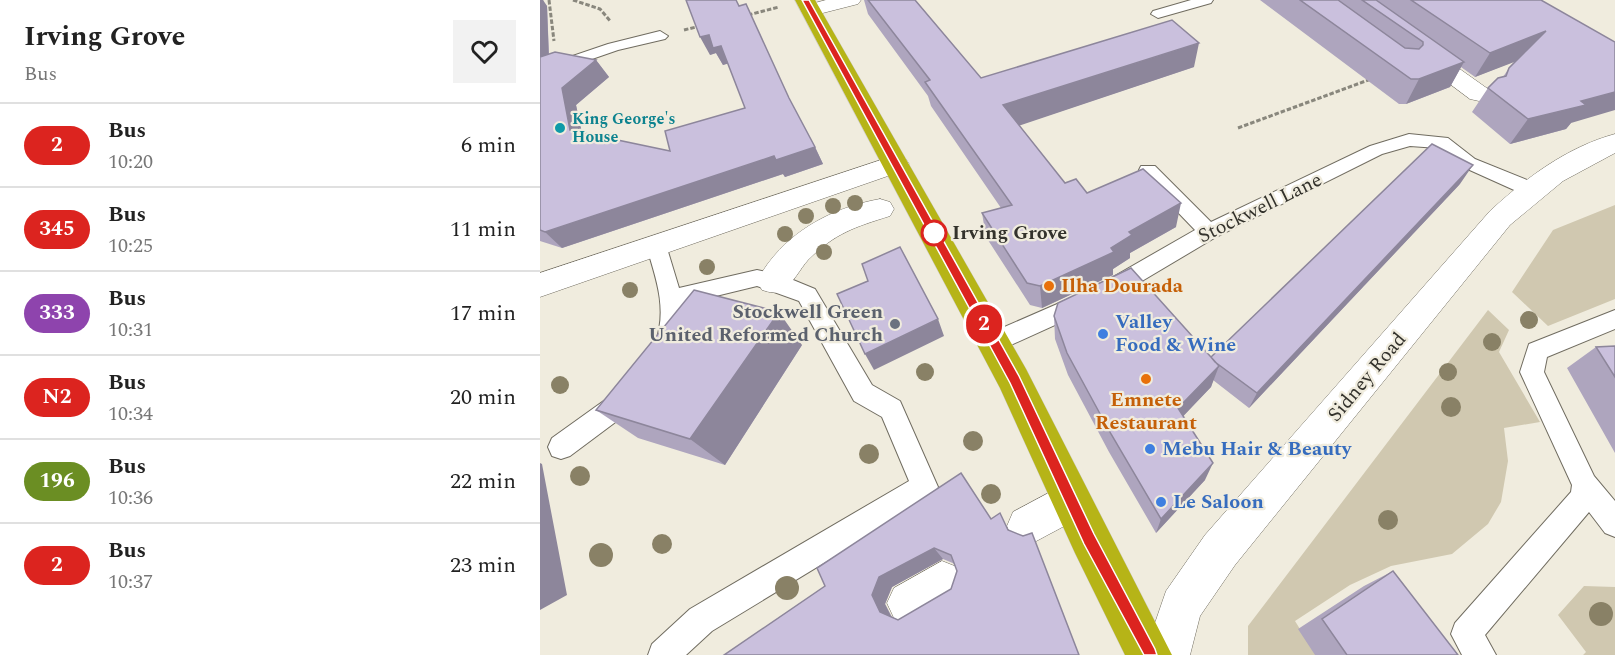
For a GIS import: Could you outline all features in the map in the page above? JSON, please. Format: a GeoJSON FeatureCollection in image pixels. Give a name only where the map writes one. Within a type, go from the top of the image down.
{"type":"FeatureCollection","features":[{"type":"Feature","properties":{"kind":"highway"},"geometry":{"type":"LineString","coordinates":[[808,5],[994,342],[1149,655]]}},
{"type":"Feature","properties":{"kind":"street"},"geometry":{"type":"LineString","coordinates":[[808,5],[851,0]]}},
{"type":"Feature","properties":{"kind":"street"},"geometry":{"type":"LineString","coordinates":[[1348,0],[1479,94]]}},
{"type":"Feature","properties":{"kind":"street","name":"Sidney Road"},"geometry":{"type":"LineString","coordinates":[[1167,655],[1181,606],[1220,550],[1500,218],[1530,189],[1565,164],[1615,143]]}},
{"type":"Feature","properties":{"kind":"street"},"geometry":{"type":"LineString","coordinates":[[540,285],[896,164]]}},
{"type":"Feature","properties":{"kind":"street"},"geometry":{"type":"LineString","coordinates":[[773,281],[822,229],[856,212],[880,209]]}},
{"type":"Feature","properties":{"kind":"street"},"geometry":{"type":"LineString","coordinates":[[1027,526],[1071,501]]}},
{"type":"Feature","properties":{"kind":"lane"},"geometry":{"type":"LineString","coordinates":[[1158,14],[1206,0]]}},
{"type":"Feature","properties":{"kind":"lane"},"geometry":{"type":"LineString","coordinates":[[540,72],[613,47],[660,36]]}},
{"type":"Feature","properties":{"kind":"lane"},"geometry":{"type":"LineString","coordinates":[[540,81],[576,72]]}},
{"type":"Feature","properties":{"kind":"lane","name":"Stockwell Lane"},"geometry":{"type":"LineString","coordinates":[[994,342],[1102,294],[1209,232],[1376,150],[1409,140],[1442,142],[1469,163],[1530,189]]}},
{"type":"Feature","properties":{"kind":"lane"},"geometry":{"type":"LineString","coordinates":[[1148,170],[1209,232]]}},
{"type":"Feature","properties":{"kind":"lane"},"geometry":{"type":"LineString","coordinates":[[561,447],[638,391],[672,331],[672,298],[656,245]]}},
{"type":"Feature","properties":{"kind":"lane"},"geometry":{"type":"LineString","coordinates":[[663,655],[701,620],[925,487],[891,409],[863,393],[807,295],[773,281],[757,278],[672,298]]}},
{"type":"Feature","properties":{"kind":"lane"},"geometry":{"type":"LineString","coordinates":[[1615,319],[1537,351],[1532,372],[1585,485],[1615,523]]}},
{"type":"Feature","properties":{"kind":"lane"},"geometry":{"type":"LineString","coordinates":[[1481,655],[1466,634],[1582,498],[1585,485]]}},
{"type":"Feature","properties":{"kind":"path"},"geometry":{"type":"LineString","coordinates":[[549,0],[557,68]]}},
{"type":"Feature","properties":{"kind":"path"},"geometry":{"type":"LineString","coordinates":[[573,0],[605,11],[614,33],[613,47]]}},
{"type":"Feature","properties":{"kind":"path"},"geometry":{"type":"LineString","coordinates":[[746,15],[779,8]]}},
{"type":"Feature","properties":{"kind":"path"},"geometry":{"type":"LineString","coordinates":[[660,36],[703,25]]}},
{"type":"Feature","properties":{"kind":"path"},"geometry":{"type":"LineString","coordinates":[[1238,128],[1431,59]]}},
{"type":"Feature","properties":{"kind":"shaded area"},"geometry":{"type":"Polygon","coordinates":[[[1615,205],[1615,299],[1548,326],[1512,292],[1553,230],[1615,205]]]}},
{"type":"Feature","properties":{"kind":"shaded area"},"geometry":{"type":"Polygon","coordinates":[[[1488,310],[1509,330],[1499,352],[1540,422],[1504,428],[1508,461],[1501,502],[1488,524],[1452,554],[1391,566],[1350,585],[1295,621],[1316,655],[1248,655],[1248,626],[1488,310]]]}},
{"type":"Feature","properties":{"kind":"shaded area"},"geometry":{"type":"Polygon","coordinates":[[[1584,586],[1615,587],[1615,655],[1583,655],[1586,652],[1558,615],[1584,586]]]}},
{"type":"Feature","properties":{"kind":"building"},"geometry":{"type":"Polygon","coordinates":[[[686,0],[736,0],[739,6],[746,4],[789,98],[815,147],[776,160],[774,156],[545,232],[540,230],[540,57],[555,52],[596,60],[562,88],[570,130],[670,151],[665,131],[745,108],[721,46],[713,48],[709,35],[700,37],[686,0]]]}},
{"type":"Feature","properties":{"kind":"building"},"geometry":{"type":"Polygon","coordinates":[[[868,0],[915,0],[981,78],[1172,20],[1199,43],[1003,105],[1065,183],[1076,179],[1087,193],[1143,169],[1181,203],[1129,232],[1132,235],[1111,248],[1114,252],[1040,286],[1027,283],[982,213],[1012,205],[925,82],[930,80],[868,0]]]}},
{"type":"Feature","properties":{"kind":"building"},"geometry":{"type":"Polygon","coordinates":[[[1300,0],[1338,0],[1405,48],[1419,49],[1423,42],[1362,0],[1376,0],[1464,62],[1419,79],[1411,79],[1300,0]]]}},
{"type":"Feature","properties":{"kind":"building"},"geometry":{"type":"Polygon","coordinates":[[[1411,0],[1541,0],[1615,42],[1615,92],[1581,101],[1586,105],[1528,119],[1488,88],[1498,78],[1506,76],[1509,68],[1546,31],[1490,53],[1411,0]]]}},
{"type":"Feature","properties":{"kind":"building"},"geometry":{"type":"Polygon","coordinates":[[[1432,144],[1473,165],[1257,393],[1215,362],[1211,357],[1432,144]]]}},
{"type":"Feature","properties":{"kind":"building","name":"Stockwell Green United Reformed Church"},"geometry":{"type":"Polygon","coordinates":[[[900,247],[938,319],[865,354],[837,294],[868,281],[862,264],[900,247]]]}},
{"type":"Feature","properties":{"kind":"building"},"geometry":{"type":"Polygon","coordinates":[[[1131,268],[1219,366],[1178,408],[1213,463],[1161,519],[1067,353],[1054,316],[1058,303],[1131,268]]]}},
{"type":"Feature","properties":{"kind":"building"},"geometry":{"type":"Polygon","coordinates":[[[694,290],[779,312],[690,439],[596,410],[694,290]]]}},
{"type":"Feature","properties":{"kind":"building"},"geometry":{"type":"Polygon","coordinates":[[[1615,346],[1615,377],[1596,347],[1615,346]]]}},
{"type":"Feature","properties":{"kind":"building"},"geometry":{"type":"Polygon","coordinates":[[[961,473],[991,519],[1000,513],[1008,530],[1023,536],[1032,533],[1079,655],[724,655],[825,586],[817,568],[961,473]],[[934,548],[879,577],[872,595],[880,612],[898,620],[951,589],[957,571],[951,555],[934,548]]]}},
{"type":"Feature","properties":{"kind":"building"},"geometry":{"type":"Polygon","coordinates":[[[1393,571],[1458,655],[1347,655],[1322,619],[1393,571]]]}},
{"type":"Feature","properties":{"kind":"bus line","name":"2"},"geometry":{"type":"LineString","coordinates":[[805,0],[1014,380],[1089,539],[1149,655]]}},
{"type":"Feature","properties":{"kind":"place","name":"King George's House"},"geometry":{"type":"Point","coordinates":[560,128]}},
{"type":"Feature","properties":{"kind":"place","name":"Irving Grove"},"geometry":{"type":"Point","coordinates":[934,233]}},
{"type":"Feature","properties":{"kind":"place","name":"Ilha Dourada"},"geometry":{"type":"Point","coordinates":[1049,286]}},
{"type":"Feature","properties":{"kind":"place","name":"Stockwell Green United Reformed Church"},"geometry":{"type":"Point","coordinates":[895,324]}},
{"type":"Feature","properties":{"kind":"place","name":"Valley Food & Wine"},"geometry":{"type":"Point","coordinates":[1103,334]}},
{"type":"Feature","properties":{"kind":"place","name":"Emnete Restaurant"},"geometry":{"type":"Point","coordinates":[1146,379]}},
{"type":"Feature","properties":{"kind":"place","name":"Mebu Hair & Beauty"},"geometry":{"type":"Point","coordinates":[1150,449]}},
{"type":"Feature","properties":{"kind":"place","name":"Le Saloon"},"geometry":{"type":"Point","coordinates":[1161,502]}}]}
